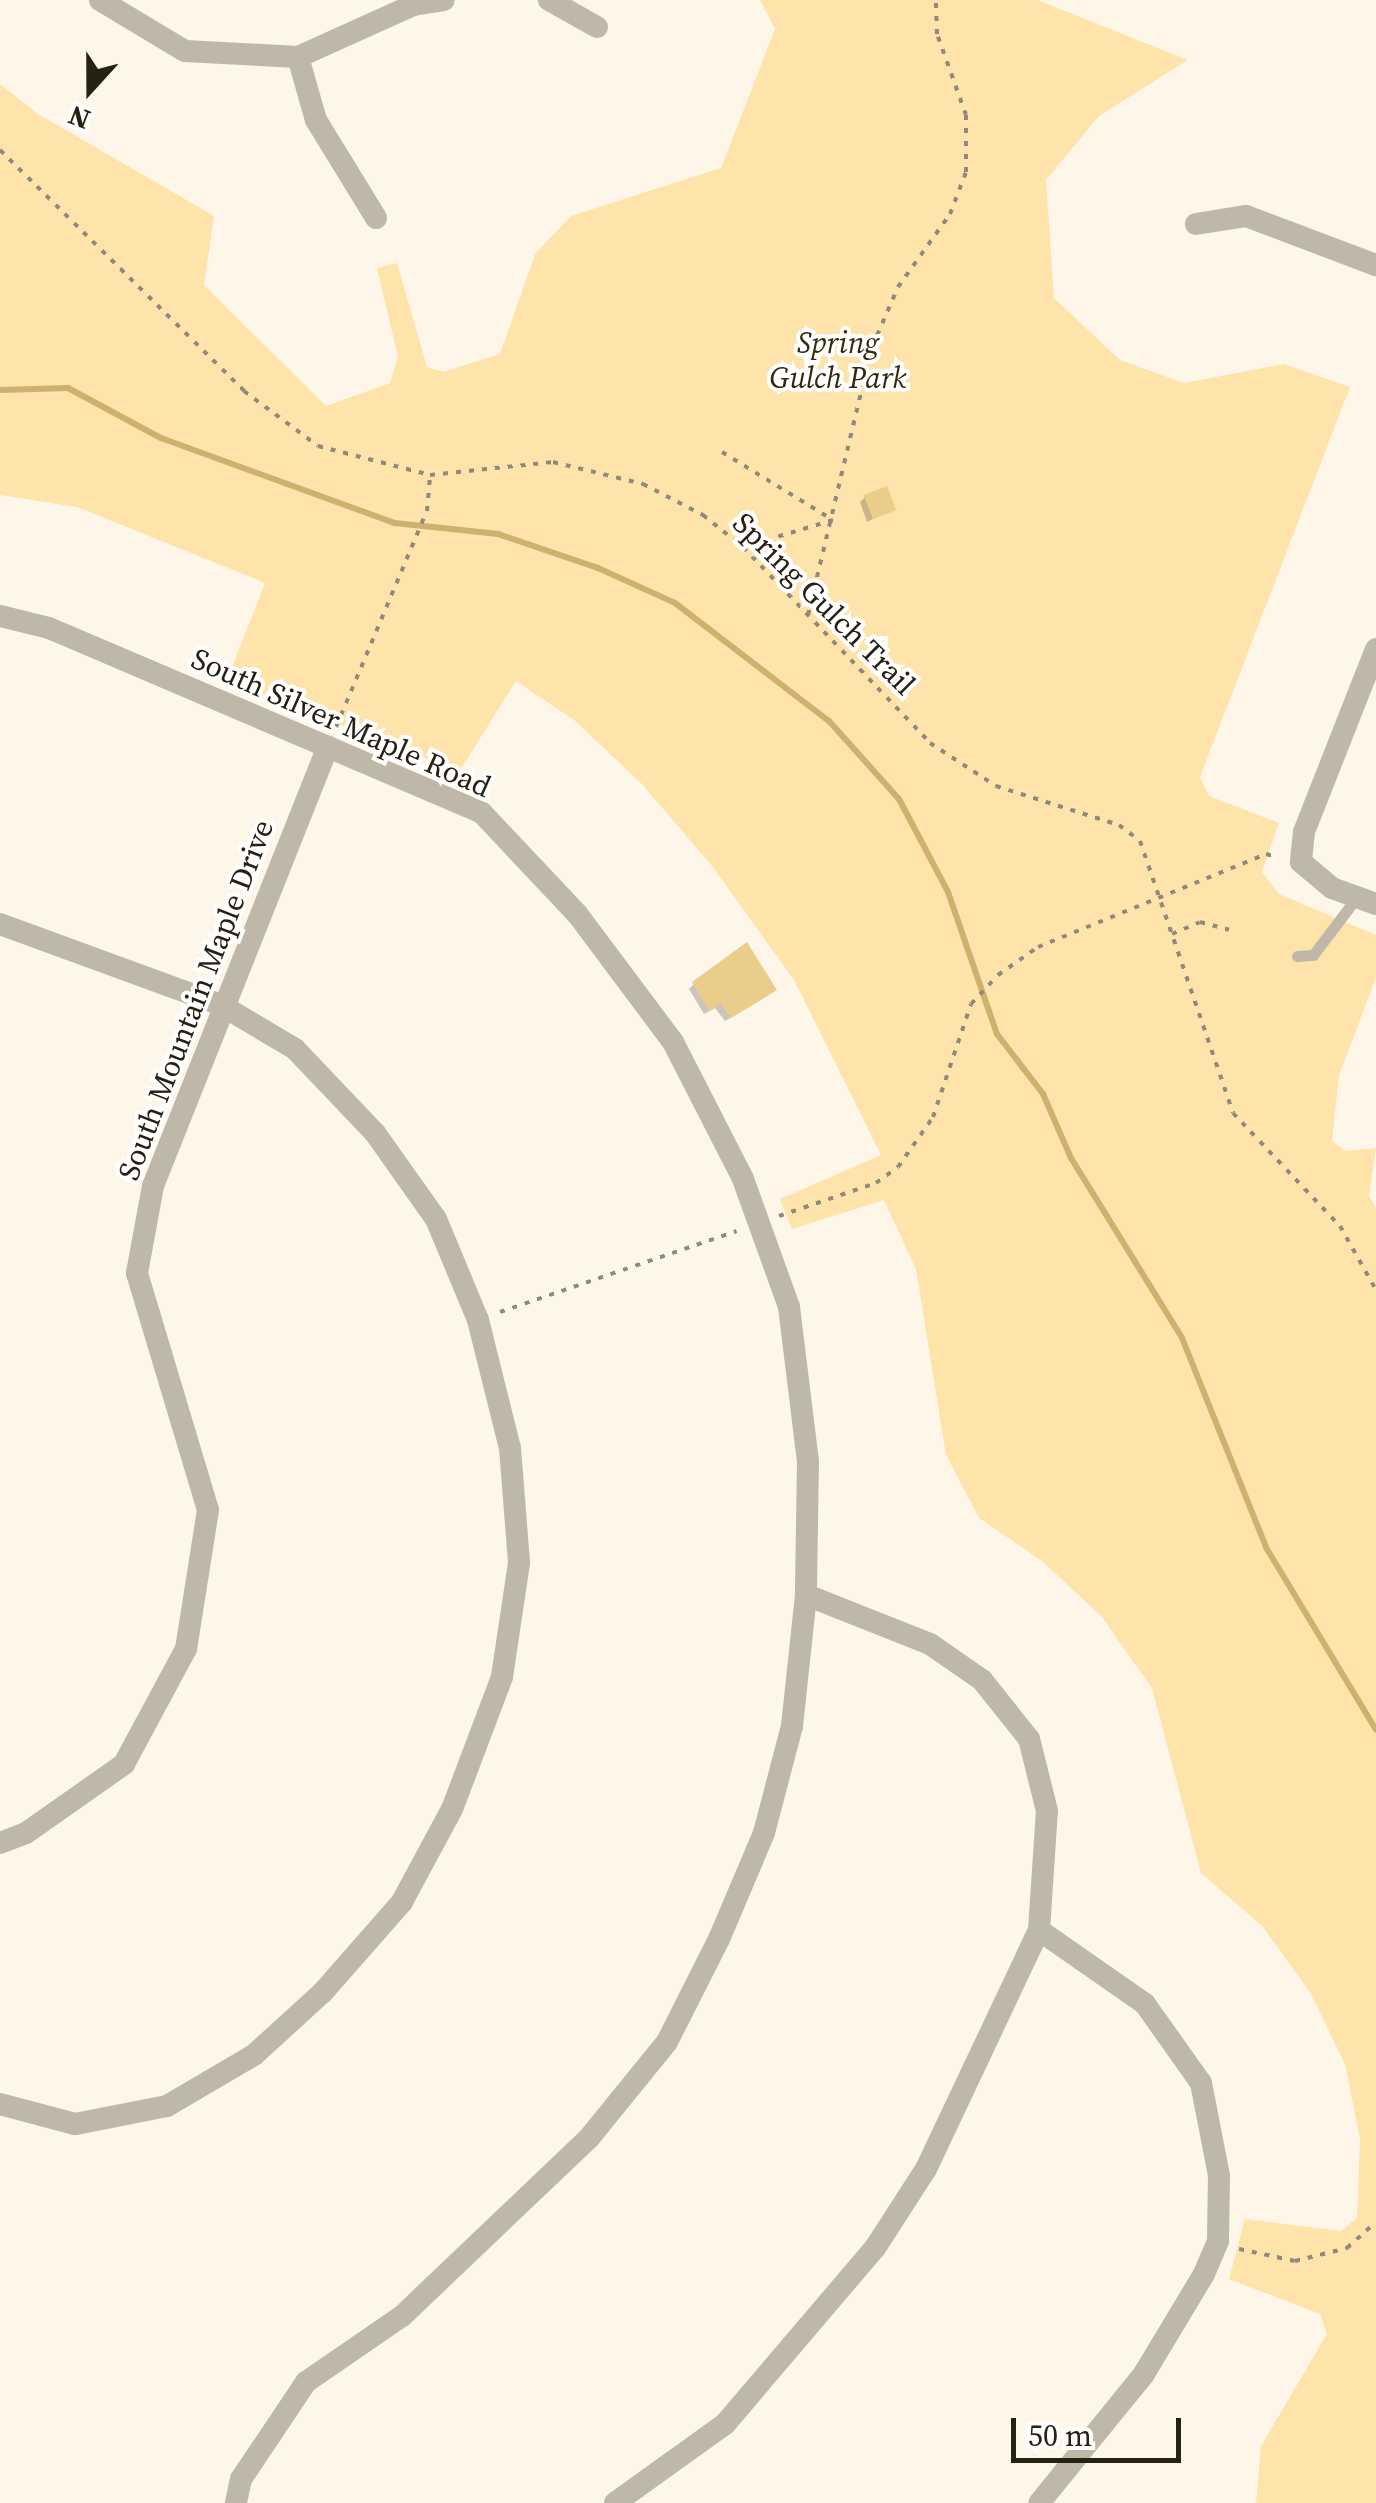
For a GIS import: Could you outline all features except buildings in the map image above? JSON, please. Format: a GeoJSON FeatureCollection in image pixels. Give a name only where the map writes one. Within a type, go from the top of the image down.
{"type":"FeatureCollection","features":[{"type":"Feature","properties":{"kind":"street"},"geometry":{"type":"LineString","coordinates":[[100,0],[185,52],[298,56],[414,6],[444,0]]}},
{"type":"Feature","properties":{"kind":"street"},"geometry":{"type":"LineString","coordinates":[[549,0],[597,27]]}},
{"type":"Feature","properties":{"kind":"street"},"geometry":{"type":"LineString","coordinates":[[298,56],[316,120],[376,218]]}},
{"type":"Feature","properties":{"kind":"street"},"geometry":{"type":"LineString","coordinates":[[1196,224],[1246,216],[1376,266]]}},
{"type":"Feature","properties":{"kind":"street","name":"South Silver Maple Road"},"geometry":{"type":"LineString","coordinates":[[0,616],[49,628],[482,813],[578,915],[673,1042],[743,1179],[789,1307],[808,1461],[806,1595],[792,1726],[764,1833],[667,2042],[589,2138],[501,2227],[402,2316],[306,2382],[240,2479],[236,2503]]}},
{"type":"Feature","properties":{"kind":"street"},"geometry":{"type":"LineString","coordinates":[[1366,901],[1332,888],[1301,862],[1304,832],[1376,649]]}},
{"type":"Feature","properties":{"kind":"street","name":"South Mountain Maple Drive"},"geometry":{"type":"LineString","coordinates":[[0,1843],[26,1833],[124,1764],[186,1649],[208,1510],[137,1274],[153,1186],[220,1005],[328,747]]}},
{"type":"Feature","properties":{"kind":"street"},"geometry":{"type":"LineString","coordinates":[[0,924],[220,1005],[295,1049],[375,1133],[436,1219],[471,1303],[510,1448],[519,1563],[502,1677],[452,1809],[402,1902],[323,1992],[254,2054],[167,2106],[75,2124],[0,2104]]}},
{"type":"Feature","properties":{"kind":"street"},"geometry":{"type":"LineString","coordinates":[[615,2503],[726,2424],[875,2248],[926,2169],[1039,1930],[1047,1811],[1030,1739],[982,1680],[930,1644],[806,1595]]}},
{"type":"Feature","properties":{"kind":"street"},"geometry":{"type":"LineString","coordinates":[[1039,1930],[1145,2004],[1201,2083],[1219,2176],[1218,2242],[1144,2374],[1039,2503]]}},
{"type":"Feature","properties":{"kind":"street"},"geometry":{"type":"LineString","coordinates":[[1058,2484],[1073,2503]]}},
{"type":"Feature","properties":{"kind":"lane"},"geometry":{"type":"LineString","coordinates":[[1298,956],[1313,955],[1366,901]]}},
{"type":"Feature","properties":{"kind":"path"},"geometry":{"type":"LineString","coordinates":[[808,616],[872,347],[898,288],[950,214],[966,172],[966,114],[937,34],[936,0]]}},
{"type":"Feature","properties":{"kind":"path","name":"Spring Gulch Trail"},"geometry":{"type":"LineString","coordinates":[[0,150],[244,390],[318,446],[430,476],[553,462],[642,484],[703,515],[743,547],[930,743],[996,786],[1119,825],[1140,841],[1234,1114],[1340,1226],[1376,1290]]}},
{"type":"Feature","properties":{"kind":"path"},"geometry":{"type":"LineString","coordinates":[[722,452],[833,520]]}},
{"type":"Feature","properties":{"kind":"path"},"geometry":{"type":"LineString","coordinates":[[328,747],[426,511],[430,476]]}},
{"type":"Feature","properties":{"kind":"path"},"geometry":{"type":"LineString","coordinates":[[743,547],[833,520]]}},
{"type":"Feature","properties":{"kind":"path"},"geometry":{"type":"LineString","coordinates":[[971,1004],[993,980],[1038,947],[1266,854],[1301,862]]}},
{"type":"Feature","properties":{"kind":"path"},"geometry":{"type":"LineString","coordinates":[[1172,934],[1200,922],[1229,930]]}},
{"type":"Feature","properties":{"kind":"path"},"geometry":{"type":"LineString","coordinates":[[1218,2242],[1295,2261],[1348,2248],[1376,2222]]}},
{"type":"Feature","properties":{"kind":"green space","name":"Spring Gulch Park"},"geometry":{"type":"Polygon","coordinates":[[[760,0],[1038,0],[1188,60],[1099,116],[1046,180],[1054,298],[1120,360],[1184,383],[1284,364],[1350,387],[1200,777],[1209,796],[1279,823],[1262,872],[1279,894],[1376,935],[1376,978],[1339,1075],[1332,1141],[1346,1151],[1376,1148],[1369,1196],[1376,1208],[1376,2503],[1256,2503],[1261,2446],[1327,2334],[1320,2314],[1229,2279],[1245,2219],[1341,2231],[1357,2218],[1360,2139],[1345,2064],[1310,1992],[1262,1926],[1201,1873],[1152,1688],[1102,1617],[1042,1561],[979,1518],[946,1455],[916,1269],[884,1200],[792,1229],[780,1199],[881,1155],[794,980],[712,866],[643,785],[574,720],[516,681],[459,772],[227,680],[265,583],[77,507],[0,495],[0,84],[38,114],[214,216],[204,285],[326,406],[390,383],[398,357],[377,268],[397,263],[427,367],[443,372],[500,354],[535,254],[571,216],[721,168],[775,29],[760,0]]]}},
{"type":"Feature","properties":{"kind":"waterway"},"geometry":{"type":"LineString","coordinates":[[0,390],[68,388],[161,438],[395,523],[498,534],[598,568],[675,603],[829,721],[899,799],[948,892],[997,1034],[1043,1094],[1071,1158],[1182,1338],[1267,1549],[1376,1730]]}}]}
